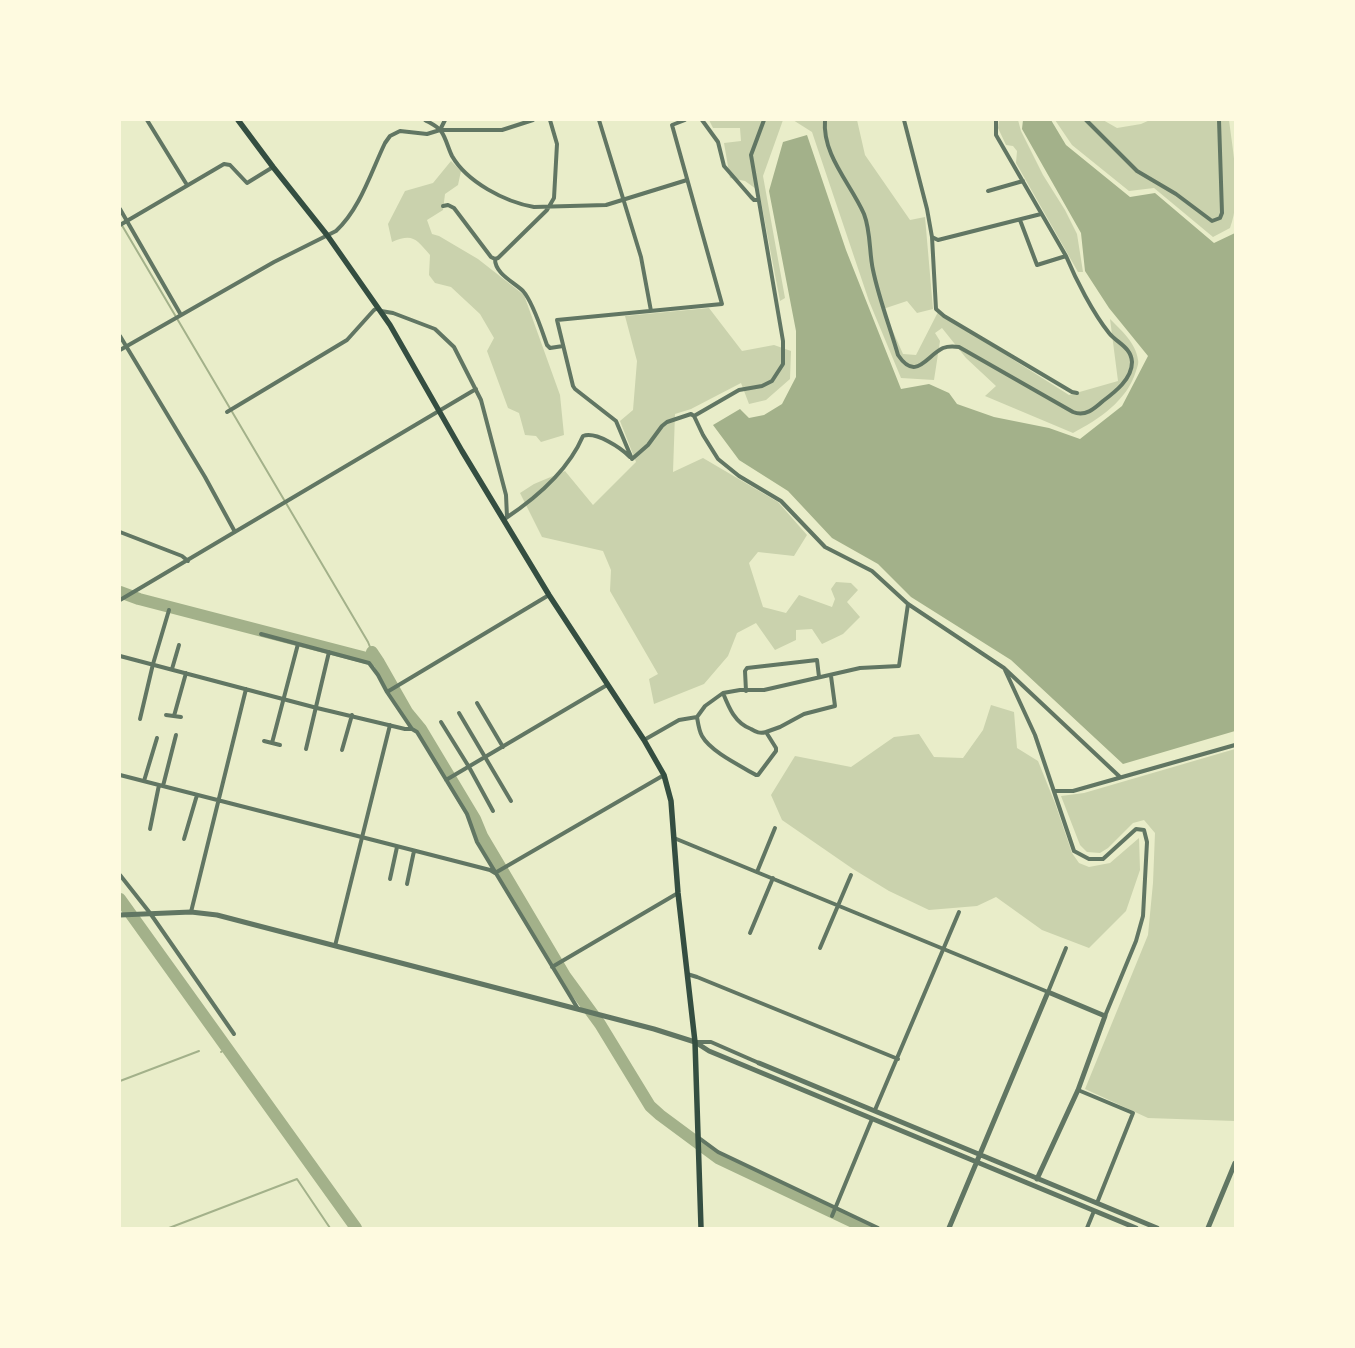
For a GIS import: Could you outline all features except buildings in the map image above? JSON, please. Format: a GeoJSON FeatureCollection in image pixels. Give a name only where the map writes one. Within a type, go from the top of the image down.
{"type":"FeatureCollection","features":[{"type":"Feature","properties":{"kind":"main road"},"geometry":{"type":"LineString","coordinates":[[238,120],[327,235],[379,309],[505,518],[549,595],[606,685],[644,740],[664,775],[671,801],[678,893],[695,1042],[701,1228]]}},
{"type":"Feature","properties":{"kind":"street"},"geometry":{"type":"LineString","coordinates":[[147,120],[187,185]]}},
{"type":"Feature","properties":{"kind":"street"},"geometry":{"type":"LineString","coordinates":[[425,120],[440,130],[453,157],[472,179],[510,201],[522,205],[534,207],[551,205],[606,205],[687,180]]}},
{"type":"Feature","properties":{"kind":"street"},"geometry":{"type":"LineString","coordinates":[[440,130],[444,120]]}},
{"type":"Feature","properties":{"kind":"street"},"geometry":{"type":"LineString","coordinates":[[120,350],[274,262],[327,235],[343,224],[353,210],[390,136],[400,132],[427,134],[440,130],[502,130],[534,120]]}},
{"type":"Feature","properties":{"kind":"street"},"geometry":{"type":"LineString","coordinates":[[495,259],[515,242],[551,205],[554,198],[558,144],[550,120]]}},
{"type":"Feature","properties":{"kind":"street"},"geometry":{"type":"LineString","coordinates":[[599,120],[641,257],[651,311]]}},
{"type":"Feature","properties":{"kind":"street"},"geometry":{"type":"LineString","coordinates":[[632,459],[616,421],[575,389],[557,320],[722,304],[672,125],[685,120]]}},
{"type":"Feature","properties":{"kind":"street"},"geometry":{"type":"LineString","coordinates":[[702,120],[718,142],[724,166],[751,197],[754,200],[758,200]]}},
{"type":"Feature","properties":{"kind":"street"},"geometry":{"type":"LineString","coordinates":[[632,459],[648,445],[662,426],[668,422],[691,414],[694,416],[739,390],[762,386],[772,381],[783,364],[784,341],[751,155],[764,120]]}},
{"type":"Feature","properties":{"kind":"street"},"geometry":{"type":"LineString","coordinates":[[825,120],[826,134],[831,152],[864,214],[868,228],[873,270],[901,360],[909,365],[922,366],[942,348],[949,346],[959,347],[1076,413],[1086,413],[1096,407],[1126,380],[1132,364],[1131,358],[1128,350],[1110,334],[1074,275],[1066,256],[996,135],[996,120]]}},
{"type":"Feature","properties":{"kind":"street"},"geometry":{"type":"LineString","coordinates":[[904,120],[927,209],[932,237],[936,306],[940,313],[1077,393]]}},
{"type":"Feature","properties":{"kind":"street"},"geometry":{"type":"LineString","coordinates":[[1086,120],[1137,171],[1176,194],[1212,221],[1220,218],[1222,213],[1219,120]]}},
{"type":"Feature","properties":{"kind":"street"},"geometry":{"type":"LineString","coordinates":[[120,225],[226,163],[247,183],[273,167]]}},
{"type":"Feature","properties":{"kind":"street"},"geometry":{"type":"LineString","coordinates":[[988,191],[1023,181]]}},
{"type":"Feature","properties":{"kind":"street"},"geometry":{"type":"LineString","coordinates":[[443,206],[448,205],[454,208],[491,257],[495,259],[495,263],[504,276],[524,292],[547,345],[550,348],[563,346]]}},
{"type":"Feature","properties":{"kind":"street"},"geometry":{"type":"LineString","coordinates":[[120,209],[181,316]]}},
{"type":"Feature","properties":{"kind":"street"},"geometry":{"type":"LineString","coordinates":[[932,237],[938,240],[1040,214]]}},
{"type":"Feature","properties":{"kind":"street"},"geometry":{"type":"LineString","coordinates":[[1020,220],[1037,265],[1066,256]]}},
{"type":"Feature","properties":{"kind":"street"},"geometry":{"type":"LineString","coordinates":[[227,412],[347,340],[374,310],[379,309],[393,313],[435,329],[454,347],[476,389],[491,432],[506,495],[505,518]]}},
{"type":"Feature","properties":{"kind":"street"},"geometry":{"type":"LineString","coordinates":[[120,336],[205,477],[235,532]]}},
{"type":"Feature","properties":{"kind":"street"},"geometry":{"type":"LineString","coordinates":[[120,600],[476,389]]}},
{"type":"Feature","properties":{"kind":"street"},"geometry":{"type":"LineString","coordinates":[[694,416],[718,459],[739,476],[781,501],[825,547],[872,571],[908,604],[1004,668],[1120,777]]}},
{"type":"Feature","properties":{"kind":"street"},"geometry":{"type":"LineString","coordinates":[[505,518],[532,500],[557,475],[577,450],[583,436],[598,437],[624,452],[632,459]]}},
{"type":"Feature","properties":{"kind":"street"},"geometry":{"type":"LineString","coordinates":[[120,532],[182,556],[188,561]]}},
{"type":"Feature","properties":{"kind":"street"},"geometry":{"type":"LineString","coordinates":[[388,691],[549,595]]}},
{"type":"Feature","properties":{"kind":"street"},"geometry":{"type":"LineString","coordinates":[[644,740],[678,720],[697,717],[705,706],[723,693],[764,690],[860,668],[899,666],[908,604]]}},
{"type":"Feature","properties":{"kind":"street"},"geometry":{"type":"LineString","coordinates":[[140,719],[153,664],[169,610]]}},
{"type":"Feature","properties":{"kind":"street"},"geometry":{"type":"LineString","coordinates":[[261,634],[369,663],[412,729]]}},
{"type":"Feature","properties":{"kind":"street"},"geometry":{"type":"LineString","coordinates":[[272,743],[298,644]]}},
{"type":"Feature","properties":{"kind":"street"},"geometry":{"type":"LineString","coordinates":[[172,669],[179,645]]}},
{"type":"Feature","properties":{"kind":"street"},"geometry":{"type":"LineString","coordinates":[[306,749],[329,652]]}},
{"type":"Feature","properties":{"kind":"street"},"geometry":{"type":"LineString","coordinates":[[120,664],[121,656],[317,708],[412,729],[417,732],[468,814],[477,842],[582,1010]]}},
{"type":"Feature","properties":{"kind":"street"},"geometry":{"type":"LineString","coordinates":[[746,691],[745,670],[747,668],[817,660],[819,677]]}},
{"type":"Feature","properties":{"kind":"street"},"geometry":{"type":"LineString","coordinates":[[1004,668],[1035,735],[1074,851],[1089,859],[1104,859],[1136,829],[1144,830],[1147,842],[1143,916],[1140,928],[1078,1090],[1037,1179]]}},
{"type":"Feature","properties":{"kind":"street"},"geometry":{"type":"LineString","coordinates":[[174,716],[186,673]]}},
{"type":"Feature","properties":{"kind":"street"},"geometry":{"type":"LineString","coordinates":[[723,693],[736,719],[744,727],[761,733],[780,727],[804,714],[835,706],[831,676]]}},
{"type":"Feature","properties":{"kind":"street"},"geometry":{"type":"LineString","coordinates":[[447,780],[606,685]]}},
{"type":"Feature","properties":{"kind":"street"},"geometry":{"type":"LineString","coordinates":[[191,912],[246,689]]}},
{"type":"Feature","properties":{"kind":"street"},"geometry":{"type":"LineString","coordinates":[[477,702],[503,746]]}},
{"type":"Feature","properties":{"kind":"street"},"geometry":{"type":"LineString","coordinates":[[459,713],[511,801]]}},
{"type":"Feature","properties":{"kind":"street"},"geometry":{"type":"LineString","coordinates":[[166,715],[182,717]]}},
{"type":"Feature","properties":{"kind":"street"},"geometry":{"type":"LineString","coordinates":[[342,750],[352,715]]}},
{"type":"Feature","properties":{"kind":"street"},"geometry":{"type":"LineString","coordinates":[[697,717],[702,736],[710,745],[756,775],[758,775],[776,751],[766,732]]}},
{"type":"Feature","properties":{"kind":"street"},"geometry":{"type":"LineString","coordinates":[[441,722],[493,811]]}},
{"type":"Feature","properties":{"kind":"street"},"geometry":{"type":"LineString","coordinates":[[335,946],[390,725]]}},
{"type":"Feature","properties":{"kind":"street"},"geometry":{"type":"LineString","coordinates":[[150,829],[176,735]]}},
{"type":"Feature","properties":{"kind":"street"},"geometry":{"type":"LineString","coordinates":[[144,781],[157,738]]}},
{"type":"Feature","properties":{"kind":"street"},"geometry":{"type":"LineString","coordinates":[[264,741],[280,745]]}},
{"type":"Feature","properties":{"kind":"street"},"geometry":{"type":"LineString","coordinates":[[1054,791],[1073,791],[1235,745]]}},
{"type":"Feature","properties":{"kind":"street"},"geometry":{"type":"LineString","coordinates":[[120,775],[496,872],[512,865],[664,775]]}},
{"type":"Feature","properties":{"kind":"street"},"geometry":{"type":"LineString","coordinates":[[184,839],[197,795]]}},
{"type":"Feature","properties":{"kind":"street"},"geometry":{"type":"LineString","coordinates":[[757,872],[775,828]]}},
{"type":"Feature","properties":{"kind":"street"},"geometry":{"type":"LineString","coordinates":[[674,838],[1105,1016]]}},
{"type":"Feature","properties":{"kind":"street"},"geometry":{"type":"LineString","coordinates":[[390,879],[397,847]]}},
{"type":"Feature","properties":{"kind":"street"},"geometry":{"type":"LineString","coordinates":[[407,884],[414,851]]}},
{"type":"Feature","properties":{"kind":"street"},"geometry":{"type":"LineString","coordinates":[[120,875],[150,913],[234,1034]]}},
{"type":"Feature","properties":{"kind":"street"},"geometry":{"type":"LineString","coordinates":[[820,948],[851,875]]}},
{"type":"Feature","properties":{"kind":"street"},"geometry":{"type":"LineString","coordinates":[[750,933],[773,878]]}},
{"type":"Feature","properties":{"kind":"street"},"geometry":{"type":"LineString","coordinates":[[554,966],[678,893]]}},
{"type":"Feature","properties":{"kind":"street"},"geometry":{"type":"LineString","coordinates":[[120,914],[191,912],[245,921],[601,1014],[695,1042],[709,1051],[1136,1228]]}},
{"type":"Feature","properties":{"kind":"street"},"geometry":{"type":"LineString","coordinates":[[875,1110],[959,912]]}},
{"type":"Feature","properties":{"kind":"street"},"geometry":{"type":"LineString","coordinates":[[949,1228],[1066,948]]}},
{"type":"Feature","properties":{"kind":"street"},"geometry":{"type":"LineString","coordinates":[[687,974],[706,980],[898,1059]]}},
{"type":"Feature","properties":{"kind":"street"},"geometry":{"type":"LineString","coordinates":[[695,1042],[711,1042],[1157,1228]]}},
{"type":"Feature","properties":{"kind":"street"},"geometry":{"type":"LineString","coordinates":[[1078,1090],[1133,1113],[1097,1204]]}},
{"type":"Feature","properties":{"kind":"street"},"geometry":{"type":"LineString","coordinates":[[832,1215],[872,1119]]}},
{"type":"Feature","properties":{"kind":"street"},"geometry":{"type":"LineString","coordinates":[[697,1141],[878,1228]]}},
{"type":"Feature","properties":{"kind":"street"},"geometry":{"type":"LineString","coordinates":[[1208,1228],[1235,1163]]}},
{"type":"Feature","properties":{"kind":"street"},"geometry":{"type":"LineString","coordinates":[[1087,1228],[1094,1211]]}},
{"type":"Feature","properties":{"kind":"shaded area"},"geometry":{"type":"Polygon","coordinates":[[[709,120],[783,120],[763,176],[785,298],[780,301],[759,191],[745,181],[730,178],[724,143],[741,141],[740,128],[713,128],[709,120]]]}},
{"type":"Feature","properties":{"kind":"shaded area"},"geometry":{"type":"Polygon","coordinates":[[[793,120],[857,120],[865,155],[910,220],[925,217],[933,309],[917,313],[907,301],[883,309],[903,354],[916,355],[938,312],[1069,395],[1118,381],[1110,319],[1131,342],[1138,361],[1132,382],[1119,400],[1093,422],[1073,433],[985,396],[996,386],[966,358],[942,328],[935,333],[940,341],[934,380],[901,378],[869,301],[812,132],[793,120]]]}},
{"type":"Feature","properties":{"kind":"shaded area"},"geometry":{"type":"Polygon","coordinates":[[[999,120],[1018,120],[1021,131],[1043,175],[1065,210],[1077,234],[1083,272],[1078,272],[1016,163],[1017,151],[1013,146],[1006,145],[998,128],[999,120]]]}},
{"type":"Feature","properties":{"kind":"shaded area"},"geometry":{"type":"Polygon","coordinates":[[[1023,120],[1051,120],[1066,145],[1130,197],[1155,193],[1214,243],[1235,233],[1235,731],[1123,764],[1011,660],[911,597],[878,564],[832,538],[788,491],[739,460],[713,425],[740,409],[749,418],[764,415],[782,404],[796,377],[796,331],[769,191],[783,142],[807,135],[846,250],[901,389],[929,384],[949,393],[957,404],[994,417],[1049,428],[1080,439],[1122,406],[1148,356],[1109,308],[1085,271],[1081,233],[1022,129],[1023,120]]]}},
{"type":"Feature","properties":{"kind":"shaded area"},"geometry":{"type":"Polygon","coordinates":[[[1055,120],[1103,120],[1117,128],[1141,124],[1150,120],[1229,120],[1236,189],[1234,216],[1230,228],[1213,237],[1154,188],[1129,191],[1072,145],[1055,120]]]}},
{"type":"Feature","properties":{"kind":"shaded area"},"geometry":{"type":"Polygon","coordinates":[[[451,161],[461,171],[458,185],[445,194],[443,210],[427,220],[432,234],[439,236],[478,259],[524,295],[560,395],[564,435],[541,442],[536,436],[525,435],[519,413],[508,408],[487,351],[494,338],[480,314],[451,287],[435,283],[429,275],[430,255],[417,241],[405,238],[392,242],[388,224],[405,191],[433,183],[451,161]]]}},
{"type":"Feature","properties":{"kind":"shaded area"},"geometry":{"type":"Polygon","coordinates":[[[709,308],[742,351],[774,345],[791,351],[790,379],[766,400],[749,404],[741,383],[691,409],[675,414],[673,472],[703,458],[778,502],[807,535],[794,556],[758,552],[749,563],[763,607],[786,613],[799,595],[832,607],[835,599],[831,589],[836,582],[851,583],[858,590],[847,602],[860,617],[843,634],[822,644],[812,629],[796,630],[796,640],[775,650],[756,623],[737,633],[728,656],[704,684],[654,704],[649,679],[658,674],[610,591],[611,570],[603,551],[542,537],[520,493],[534,484],[565,471],[593,505],[636,462],[620,421],[633,410],[637,361],[625,316],[709,308]]]}},
{"type":"Feature","properties":{"kind":"shaded area"},"geometry":{"type":"Polygon","coordinates":[[[991,705],[1014,712],[1017,748],[1038,761],[1072,853],[1079,863],[1089,867],[1110,863],[1139,838],[1140,870],[1126,911],[1089,948],[1042,930],[996,897],[977,906],[929,910],[889,891],[853,869],[782,820],[771,795],[795,756],[851,767],[894,737],[919,734],[934,757],[963,758],[983,730],[991,705]]]}},
{"type":"Feature","properties":{"kind":"shaded area"},"geometry":{"type":"Polygon","coordinates":[[[1235,749],[1235,1121],[1148,1118],[1085,1089],[1148,935],[1155,833],[1144,820],[1133,823],[1108,848],[1100,853],[1087,852],[1080,845],[1061,796],[1084,793],[1235,749]]]}},
{"type":"Feature","properties":{"kind":"waterway"},"geometry":{"type":"LineString","coordinates":[[120,222],[368,642],[372,652]]}},
{"type":"Feature","properties":{"kind":"waterway"},"geometry":{"type":"LineString","coordinates":[[120,592],[139,599],[378,661],[372,652]]}},
{"type":"Feature","properties":{"kind":"waterway"},"geometry":{"type":"LineString","coordinates":[[378,661],[407,712],[421,729],[475,819],[482,836],[565,976],[600,1024],[650,1106],[718,1158],[866,1228]]}},
{"type":"Feature","properties":{"kind":"waterway"},"geometry":{"type":"LineString","coordinates":[[120,899],[356,1228]]}},
{"type":"Feature","properties":{"kind":"waterway"},"geometry":{"type":"LineString","coordinates":[[221,1052],[227,1048]]}},
{"type":"Feature","properties":{"kind":"waterway"},"geometry":{"type":"LineString","coordinates":[[120,1081],[199,1051]]}},
{"type":"Feature","properties":{"kind":"waterway"},"geometry":{"type":"LineString","coordinates":[[169,1228],[297,1179],[330,1228]]}}]}
